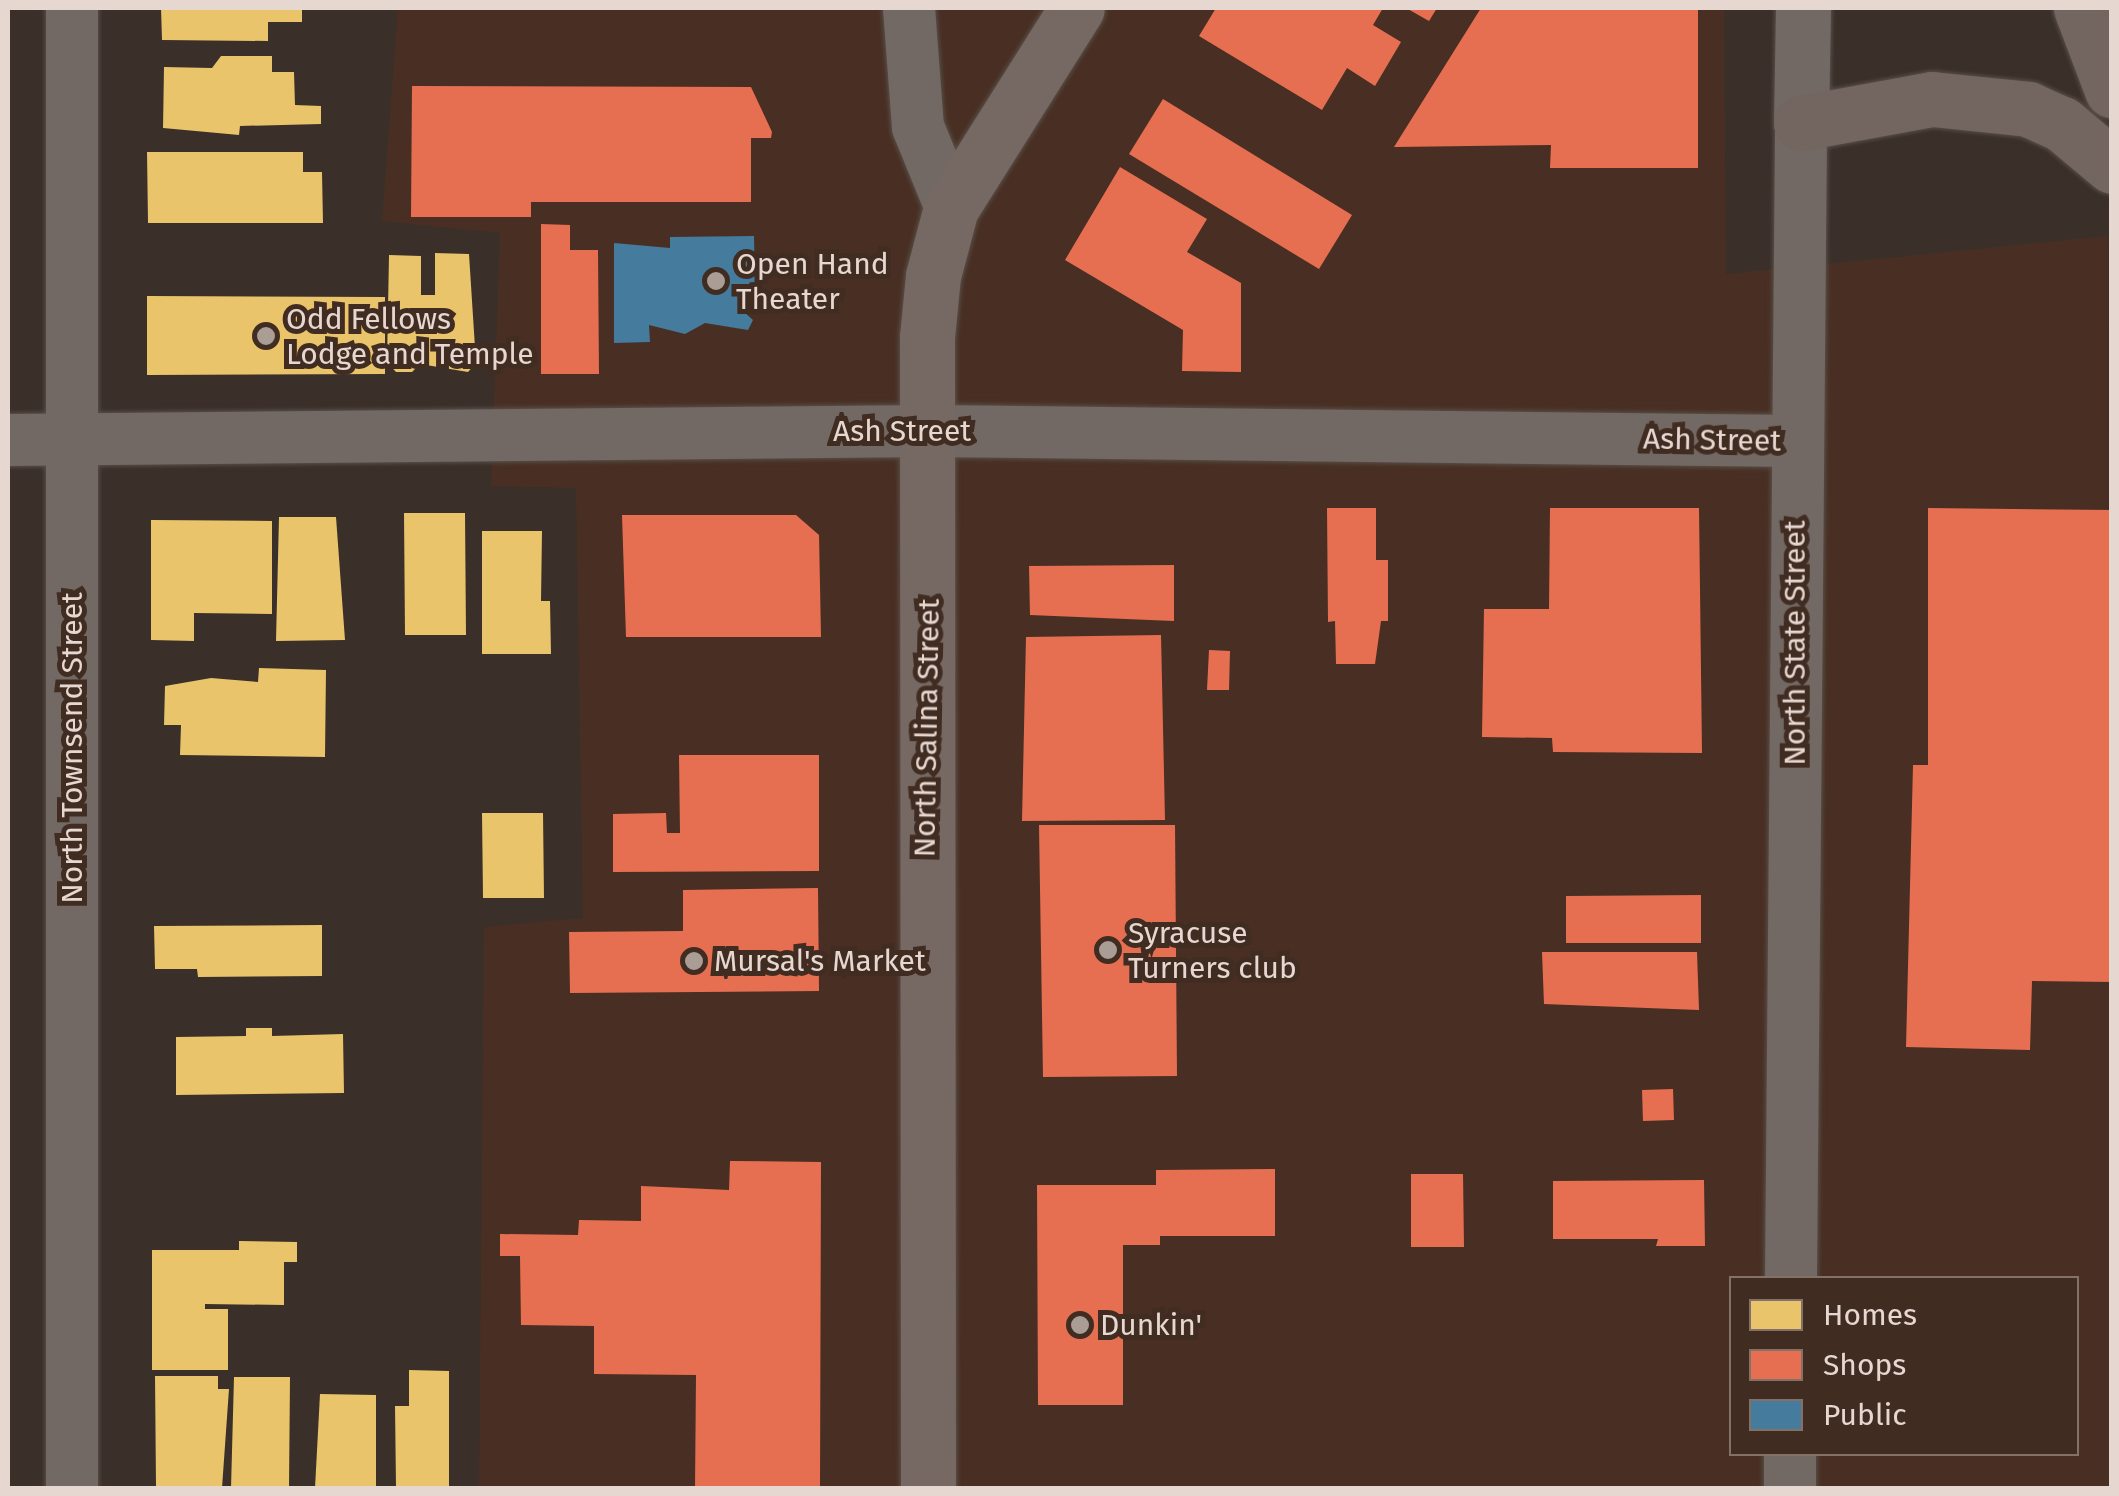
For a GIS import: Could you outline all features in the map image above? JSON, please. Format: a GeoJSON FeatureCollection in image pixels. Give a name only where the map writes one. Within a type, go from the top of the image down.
{"type":"FeatureCollection","features":[{"type":"Feature","properties":{"kind":"highway"},"geometry":{"type":"LineString","coordinates":[[2081,8],[2112,90]]}},
{"type":"Feature","properties":{"kind":"highway"},"geometry":{"type":"LineString","coordinates":[[1802,123],[1932,98],[2028,108],[2062,124],[2112,166]]}},
{"type":"Feature","properties":{"kind":"main road","name":"North Salina Street"},"geometry":{"type":"LineString","coordinates":[[928,1488],[932,291],[952,208],[1078,8]]}},
{"type":"Feature","properties":{"kind":"street","name":"North Townsend Street"},"geometry":{"type":"LineString","coordinates":[[72,8],[72,1488]]}},
{"type":"Feature","properties":{"kind":"street"},"geometry":{"type":"LineString","coordinates":[[909,8],[918,128],[952,208]]}},
{"type":"Feature","properties":{"kind":"street","name":"North State Street"},"geometry":{"type":"LineString","coordinates":[[1791,1276],[1803,8]]}},
{"type":"Feature","properties":{"kind":"street","name":"Ash Street"},"geometry":{"type":"LineString","coordinates":[[8,440],[930,430],[1796,441]]}},
{"type":"Feature","properties":{"kind":"street"},"geometry":{"type":"LineString","coordinates":[[1790,1456],[1790,1488]]}},
{"type":"Feature","properties":{"kind":"shaded area"},"geometry":{"type":"Polygon","coordinates":[[[398,8],[1724,8],[1726,274],[2108,236],[2111,1488],[479,1488],[484,927],[583,918],[576,488],[491,486],[500,233],[382,221],[398,8]]]}},
{"type":"Feature","properties":{"kind":"building: Homes"},"geometry":{"type":"Polygon","coordinates":[[[161,8],[302,8],[302,22],[268,22],[268,41],[162,40],[161,8]]]}},
{"type":"Feature","properties":{"kind":"building: Homes"},"geometry":{"type":"Polygon","coordinates":[[[221,56],[272,56],[272,72],[294,72],[295,105],[321,106],[321,124],[240,126],[239,135],[163,128],[164,67],[212,68],[221,56]]]}},
{"type":"Feature","properties":{"kind":"building: Homes"},"geometry":{"type":"Polygon","coordinates":[[[147,152],[303,152],[303,172],[322,172],[323,223],[148,223],[147,152]]]}},
{"type":"Feature","properties":{"kind":"building: Homes"},"geometry":{"type":"Polygon","coordinates":[[[435,253],[469,254],[476,363],[468,372],[420,364],[412,372],[396,372],[387,362],[389,255],[421,256],[421,295],[435,295],[435,253]]]}},
{"type":"Feature","properties":{"kind":"building: Homes","name":"Odd Fellows Lodge and Temple"},"geometry":{"type":"Polygon","coordinates":[[[147,296],[385,297],[385,374],[147,375],[147,296]]]}},
{"type":"Feature","properties":{"kind":"building: Homes"},"geometry":{"type":"Polygon","coordinates":[[[404,513],[465,513],[466,635],[405,635],[404,513]]]}},
{"type":"Feature","properties":{"kind":"building: Homes"},"geometry":{"type":"Polygon","coordinates":[[[279,517],[336,517],[345,640],[276,641],[279,517]]]}},
{"type":"Feature","properties":{"kind":"building: Homes"},"geometry":{"type":"Polygon","coordinates":[[[151,520],[272,521],[272,614],[194,613],[194,641],[151,640],[151,520]]]}},
{"type":"Feature","properties":{"kind":"building: Homes"},"geometry":{"type":"Polygon","coordinates":[[[482,531],[542,531],[541,601],[550,601],[551,654],[482,654],[482,531]]]}},
{"type":"Feature","properties":{"kind":"building: Homes"},"geometry":{"type":"Polygon","coordinates":[[[259,668],[326,670],[325,757],[180,755],[181,725],[164,725],[165,686],[211,678],[258,682],[259,668]]]}},
{"type":"Feature","properties":{"kind":"building: Homes"},"geometry":{"type":"Polygon","coordinates":[[[482,813],[543,813],[544,898],[483,898],[482,813]]]}},
{"type":"Feature","properties":{"kind":"building: Homes"},"geometry":{"type":"Polygon","coordinates":[[[322,925],[322,976],[198,977],[197,969],[155,969],[154,926],[322,925]]]}},
{"type":"Feature","properties":{"kind":"building: Homes"},"geometry":{"type":"Polygon","coordinates":[[[246,1028],[272,1028],[272,1036],[343,1034],[344,1093],[176,1095],[176,1037],[246,1036],[246,1028]]]}},
{"type":"Feature","properties":{"kind":"building: Homes"},"geometry":{"type":"Polygon","coordinates":[[[239,1241],[297,1242],[297,1262],[284,1262],[284,1305],[205,1304],[205,1309],[228,1309],[228,1370],[152,1370],[152,1250],[239,1250],[239,1241]]]}},
{"type":"Feature","properties":{"kind":"building: Homes"},"geometry":{"type":"Polygon","coordinates":[[[409,1370],[449,1371],[449,1488],[396,1488],[395,1406],[409,1406],[409,1370]]]}},
{"type":"Feature","properties":{"kind":"building: Homes"},"geometry":{"type":"Polygon","coordinates":[[[155,1376],[218,1376],[218,1389],[229,1389],[222,1488],[156,1488],[155,1376]]]}},
{"type":"Feature","properties":{"kind":"building: Homes"},"geometry":{"type":"Polygon","coordinates":[[[234,1377],[290,1377],[289,1488],[231,1488],[234,1377]]]}},
{"type":"Feature","properties":{"kind":"building: Homes"},"geometry":{"type":"Polygon","coordinates":[[[320,1394],[376,1395],[376,1488],[315,1488],[320,1394]]]}},
{"type":"Feature","properties":{"kind":"building: Shops"},"geometry":{"type":"Polygon","coordinates":[[[1216,8],[1383,8],[1373,25],[1401,42],[1375,86],[1347,68],[1322,110],[1199,36],[1216,8]]]}},
{"type":"Feature","properties":{"kind":"building: Shops"},"geometry":{"type":"Polygon","coordinates":[[[1406,8],[1437,8],[1429,21],[1406,8]]]}},
{"type":"Feature","properties":{"kind":"building: Shops"},"geometry":{"type":"Polygon","coordinates":[[[1481,8],[1698,8],[1698,168],[1550,168],[1551,145],[1394,147],[1481,8]]]}},
{"type":"Feature","properties":{"kind":"building: Shops"},"geometry":{"type":"Polygon","coordinates":[[[412,86],[751,87],[772,132],[771,138],[751,138],[751,202],[531,202],[531,217],[411,217],[412,86]]]}},
{"type":"Feature","properties":{"kind":"building: Shops"},"geometry":{"type":"Polygon","coordinates":[[[1163,99],[1352,215],[1319,269],[1129,154],[1163,99]]]}},
{"type":"Feature","properties":{"kind":"building: Shops"},"geometry":{"type":"Polygon","coordinates":[[[1120,167],[1207,219],[1187,252],[1241,283],[1241,372],[1182,371],[1183,330],[1065,260],[1120,167]]]}},
{"type":"Feature","properties":{"kind":"building: Shops"},"geometry":{"type":"Polygon","coordinates":[[[541,224],[570,225],[570,250],[598,250],[599,374],[541,374],[541,224]]]}},
{"type":"Feature","properties":{"kind":"building: Shops"},"geometry":{"type":"Polygon","coordinates":[[[1327,508],[1376,508],[1376,560],[1388,560],[1388,621],[1381,621],[1375,664],[1336,664],[1335,621],[1328,622],[1327,508]]]}},
{"type":"Feature","properties":{"kind":"building: Shops"},"geometry":{"type":"Polygon","coordinates":[[[1550,508],[1699,508],[1702,753],[1553,752],[1552,738],[1482,737],[1484,609],[1549,609],[1550,508]]]}},
{"type":"Feature","properties":{"kind":"building: Shops"},"geometry":{"type":"Polygon","coordinates":[[[1928,508],[2112,510],[2112,982],[2032,981],[2030,1050],[1906,1047],[1913,765],[1928,765],[1928,508]]]}},
{"type":"Feature","properties":{"kind":"building: Shops"},"geometry":{"type":"Polygon","coordinates":[[[622,515],[796,515],[819,535],[821,637],[626,637],[622,515]]]}},
{"type":"Feature","properties":{"kind":"building: Shops"},"geometry":{"type":"Polygon","coordinates":[[[1174,565],[1174,621],[1030,615],[1029,566],[1174,565]]]}},
{"type":"Feature","properties":{"kind":"building: Shops"},"geometry":{"type":"Polygon","coordinates":[[[1161,635],[1165,820],[1022,821],[1026,637],[1161,635]]]}},
{"type":"Feature","properties":{"kind":"building: Shops"},"geometry":{"type":"Polygon","coordinates":[[[1209,650],[1230,651],[1229,690],[1207,690],[1209,650]]]}},
{"type":"Feature","properties":{"kind":"building: Shops"},"geometry":{"type":"Polygon","coordinates":[[[679,755],[819,755],[819,871],[613,872],[613,814],[666,813],[667,833],[680,833],[679,755]]]}},
{"type":"Feature","properties":{"kind":"building: Shops","name":"Syracuse Turners club"},"geometry":{"type":"Polygon","coordinates":[[[1039,825],[1175,825],[1177,1076],[1043,1077],[1039,825]]]}},
{"type":"Feature","properties":{"kind":"building: Shops","name":"Mursal's Market"},"geometry":{"type":"Polygon","coordinates":[[[818,888],[819,991],[570,993],[569,932],[683,931],[683,890],[818,888]]]}},
{"type":"Feature","properties":{"kind":"building: Shops"},"geometry":{"type":"Polygon","coordinates":[[[1701,895],[1701,943],[1566,943],[1566,896],[1701,895]]]}},
{"type":"Feature","properties":{"kind":"building: Shops"},"geometry":{"type":"Polygon","coordinates":[[[1542,952],[1697,952],[1699,1010],[1544,1004],[1542,952]]]}},
{"type":"Feature","properties":{"kind":"building: Shops"},"geometry":{"type":"Polygon","coordinates":[[[1673,1089],[1674,1120],[1643,1121],[1642,1090],[1673,1089]]]}},
{"type":"Feature","properties":{"kind":"building: Shops"},"geometry":{"type":"Polygon","coordinates":[[[730,1161],[821,1162],[820,1488],[695,1488],[696,1375],[594,1374],[594,1326],[521,1325],[520,1256],[500,1256],[500,1234],[578,1235],[579,1220],[641,1221],[641,1186],[729,1190],[730,1161]]]}},
{"type":"Feature","properties":{"kind":"building: Shops"},"geometry":{"type":"Polygon","coordinates":[[[1275,1169],[1275,1236],[1160,1236],[1160,1245],[1123,1245],[1123,1405],[1038,1405],[1037,1185],[1156,1185],[1156,1170],[1275,1169]]]}},
{"type":"Feature","properties":{"kind":"building: Shops"},"geometry":{"type":"Polygon","coordinates":[[[1411,1174],[1463,1174],[1464,1247],[1411,1247],[1411,1174]]]}},
{"type":"Feature","properties":{"kind":"building: Shops"},"geometry":{"type":"Polygon","coordinates":[[[1704,1180],[1705,1246],[1656,1246],[1658,1239],[1553,1239],[1553,1181],[1704,1180]]]}},
{"type":"Feature","properties":{"kind":"building: Public"},"geometry":{"type":"Polygon","coordinates":[[[754,236],[755,286],[744,285],[744,312],[753,320],[748,330],[705,323],[685,334],[649,325],[650,342],[614,343],[614,243],[670,248],[670,237],[754,236]]]}},
{"type":"Feature","properties":{"kind":"place","name":"Open Hand Theater"},"geometry":{"type":"Point","coordinates":[716,281]}},
{"type":"Feature","properties":{"kind":"place","name":"Odd Fellows Lodge and Temple"},"geometry":{"type":"Point","coordinates":[266,336]}},
{"type":"Feature","properties":{"kind":"place","name":"Syracuse Turners club"},"geometry":{"type":"Point","coordinates":[1108,950]}},
{"type":"Feature","properties":{"kind":"place","name":"Mursal's Market"},"geometry":{"type":"Point","coordinates":[694,961]}},
{"type":"Feature","properties":{"kind":"place","name":"Dunkin'"},"geometry":{"type":"Point","coordinates":[1080,1325]}}]}
